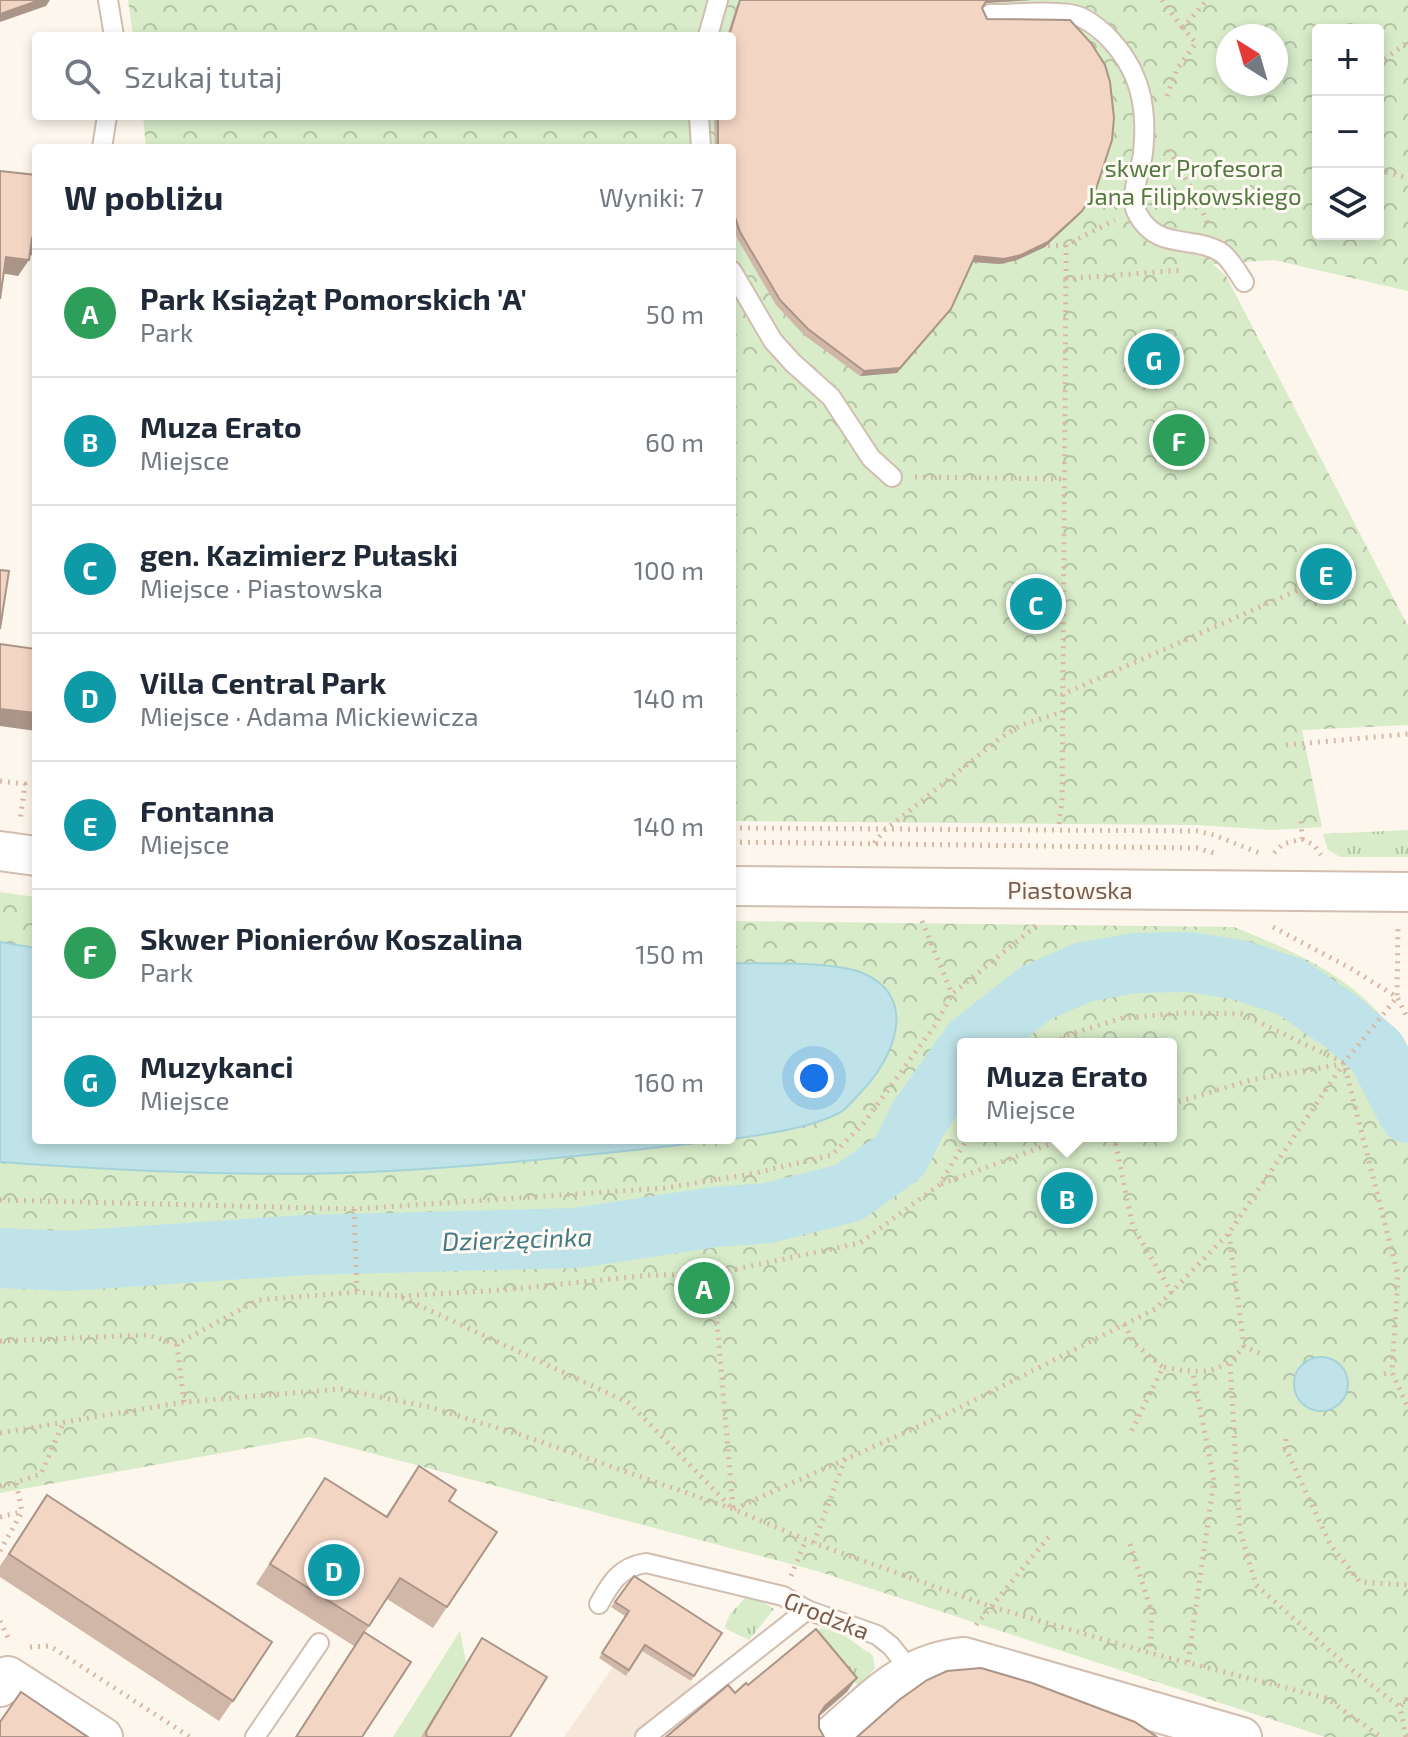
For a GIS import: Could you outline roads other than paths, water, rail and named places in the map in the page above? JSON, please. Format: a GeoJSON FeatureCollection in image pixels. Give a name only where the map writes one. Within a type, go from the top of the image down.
{"type":"FeatureCollection","features":[{"type":"Feature","properties":{"kind":"street","name":"Piastowska"},"geometry":{"type":"LineString","coordinates":[[736,886],[1403,908]]}},
{"type":"Feature","properties":{"kind":"street"},"geometry":{"type":"LineString","coordinates":[[830,1737],[911,1671],[939,1660],[964,1657],[1242,1737]]}},
{"type":"Feature","properties":{"kind":"street"},"geometry":{"type":"LineString","coordinates":[[0,1687],[8,1676],[103,1737]]}},
{"type":"Feature","properties":{"kind":"lane"},"geometry":{"type":"LineString","coordinates":[[108,0],[113,32]]}},
{"type":"Feature","properties":{"kind":"lane"},"geometry":{"type":"LineString","coordinates":[[709,32],[718,0]]}},
{"type":"Feature","properties":{"kind":"lane"},"geometry":{"type":"LineString","coordinates":[[990,14],[1071,14],[1092,22],[1127,57],[1137,79],[1145,132],[1135,210],[1154,233],[1169,240],[1210,248],[1226,256],[1244,282]]}},
{"type":"Feature","properties":{"kind":"lane"},"geometry":{"type":"LineString","coordinates":[[103,144],[106,120]]}},
{"type":"Feature","properties":{"kind":"lane"},"geometry":{"type":"LineString","coordinates":[[699,120],[701,144]]}},
{"type":"Feature","properties":{"kind":"lane"},"geometry":{"type":"LineString","coordinates":[[736,278],[773,341],[831,397],[871,458],[892,477]]}},
{"type":"Feature","properties":{"kind":"lane","name":"Grodzka"},"geometry":{"type":"LineString","coordinates":[[599,1604],[618,1574],[630,1565],[646,1563],[783,1596],[807,1610],[877,1635],[891,1646],[911,1671]]}},
{"type":"Feature","properties":{"kind":"lane"},"geometry":{"type":"LineString","coordinates":[[645,1737],[807,1610]]}},
{"type":"Feature","properties":{"kind":"lane"},"geometry":{"type":"LineString","coordinates":[[255,1737],[319,1643]]}},
{"type":"Feature","properties":{"kind":"water"},"geometry":{"type":"Polygon","coordinates":[[[0,942],[32,947],[32,1144],[687,1144],[515,1162],[341,1173],[195,1172],[0,1162],[0,942]]]}},
{"type":"Feature","properties":{"kind":"water"},"geometry":{"type":"Polygon","coordinates":[[[736,963],[847,968],[879,983],[891,996],[896,1012],[896,1028],[891,1045],[873,1078],[842,1111],[801,1127],[736,1138],[736,963]]]}},
{"type":"Feature","properties":{"kind":"water"},"geometry":{"type":"Polygon","coordinates":[[[1321,1357],[1340,1365],[1348,1384],[1340,1403],[1321,1411],[1302,1403],[1294,1384],[1302,1365],[1321,1357]]]}},
{"type":"Feature","properties":{"kind":"waterway","name":"Dzierżęcinka"},"geometry":{"type":"LineString","coordinates":[[979,1038],[1036,993],[1084,972],[1135,963],[1190,962],[1240,970],[1291,987],[1342,1022],[1377,1052],[1408,1113]]}},
{"type":"Feature","properties":{"kind":"waterway","name":"Dzierżęcinka"},"geometry":{"type":"LineString","coordinates":[[0,1258],[67,1261],[305,1245],[576,1238],[715,1217],[768,1213],[848,1193],[900,1156],[918,1119],[957,1064]]}},
{"type":"Feature","properties":{"kind":"place","name":"Muzykanci"},"geometry":{"type":"Point","coordinates":[1154,359]}},
{"type":"Feature","properties":{"kind":"place","name":"Skwer Pionierów Koszalina"},"geometry":{"type":"Point","coordinates":[1179,440]}},
{"type":"Feature","properties":{"kind":"place","name":"Fontanna"},"geometry":{"type":"Point","coordinates":[1326,574]}},
{"type":"Feature","properties":{"kind":"place","name":"gen. Kazimierz Pułaski"},"geometry":{"type":"Point","coordinates":[1036,604]}},
{"type":"Feature","properties":{"kind":"place","name":"Muza Erato"},"geometry":{"type":"Point","coordinates":[1067,1198]}},
{"type":"Feature","properties":{"kind":"place","name":"Park Książąt Pomorskich 'A'"},"geometry":{"type":"Point","coordinates":[704,1288]}},
{"type":"Feature","properties":{"kind":"place","name":"Villa Central Park"},"geometry":{"type":"Point","coordinates":[334,1570]}},
{"type":"Feature","properties":{"kind":"park label","name":"skwer Profesora Jana Filipkowskiego"},"geometry":{"type":"Point","coordinates":[1194,181]}}]}
